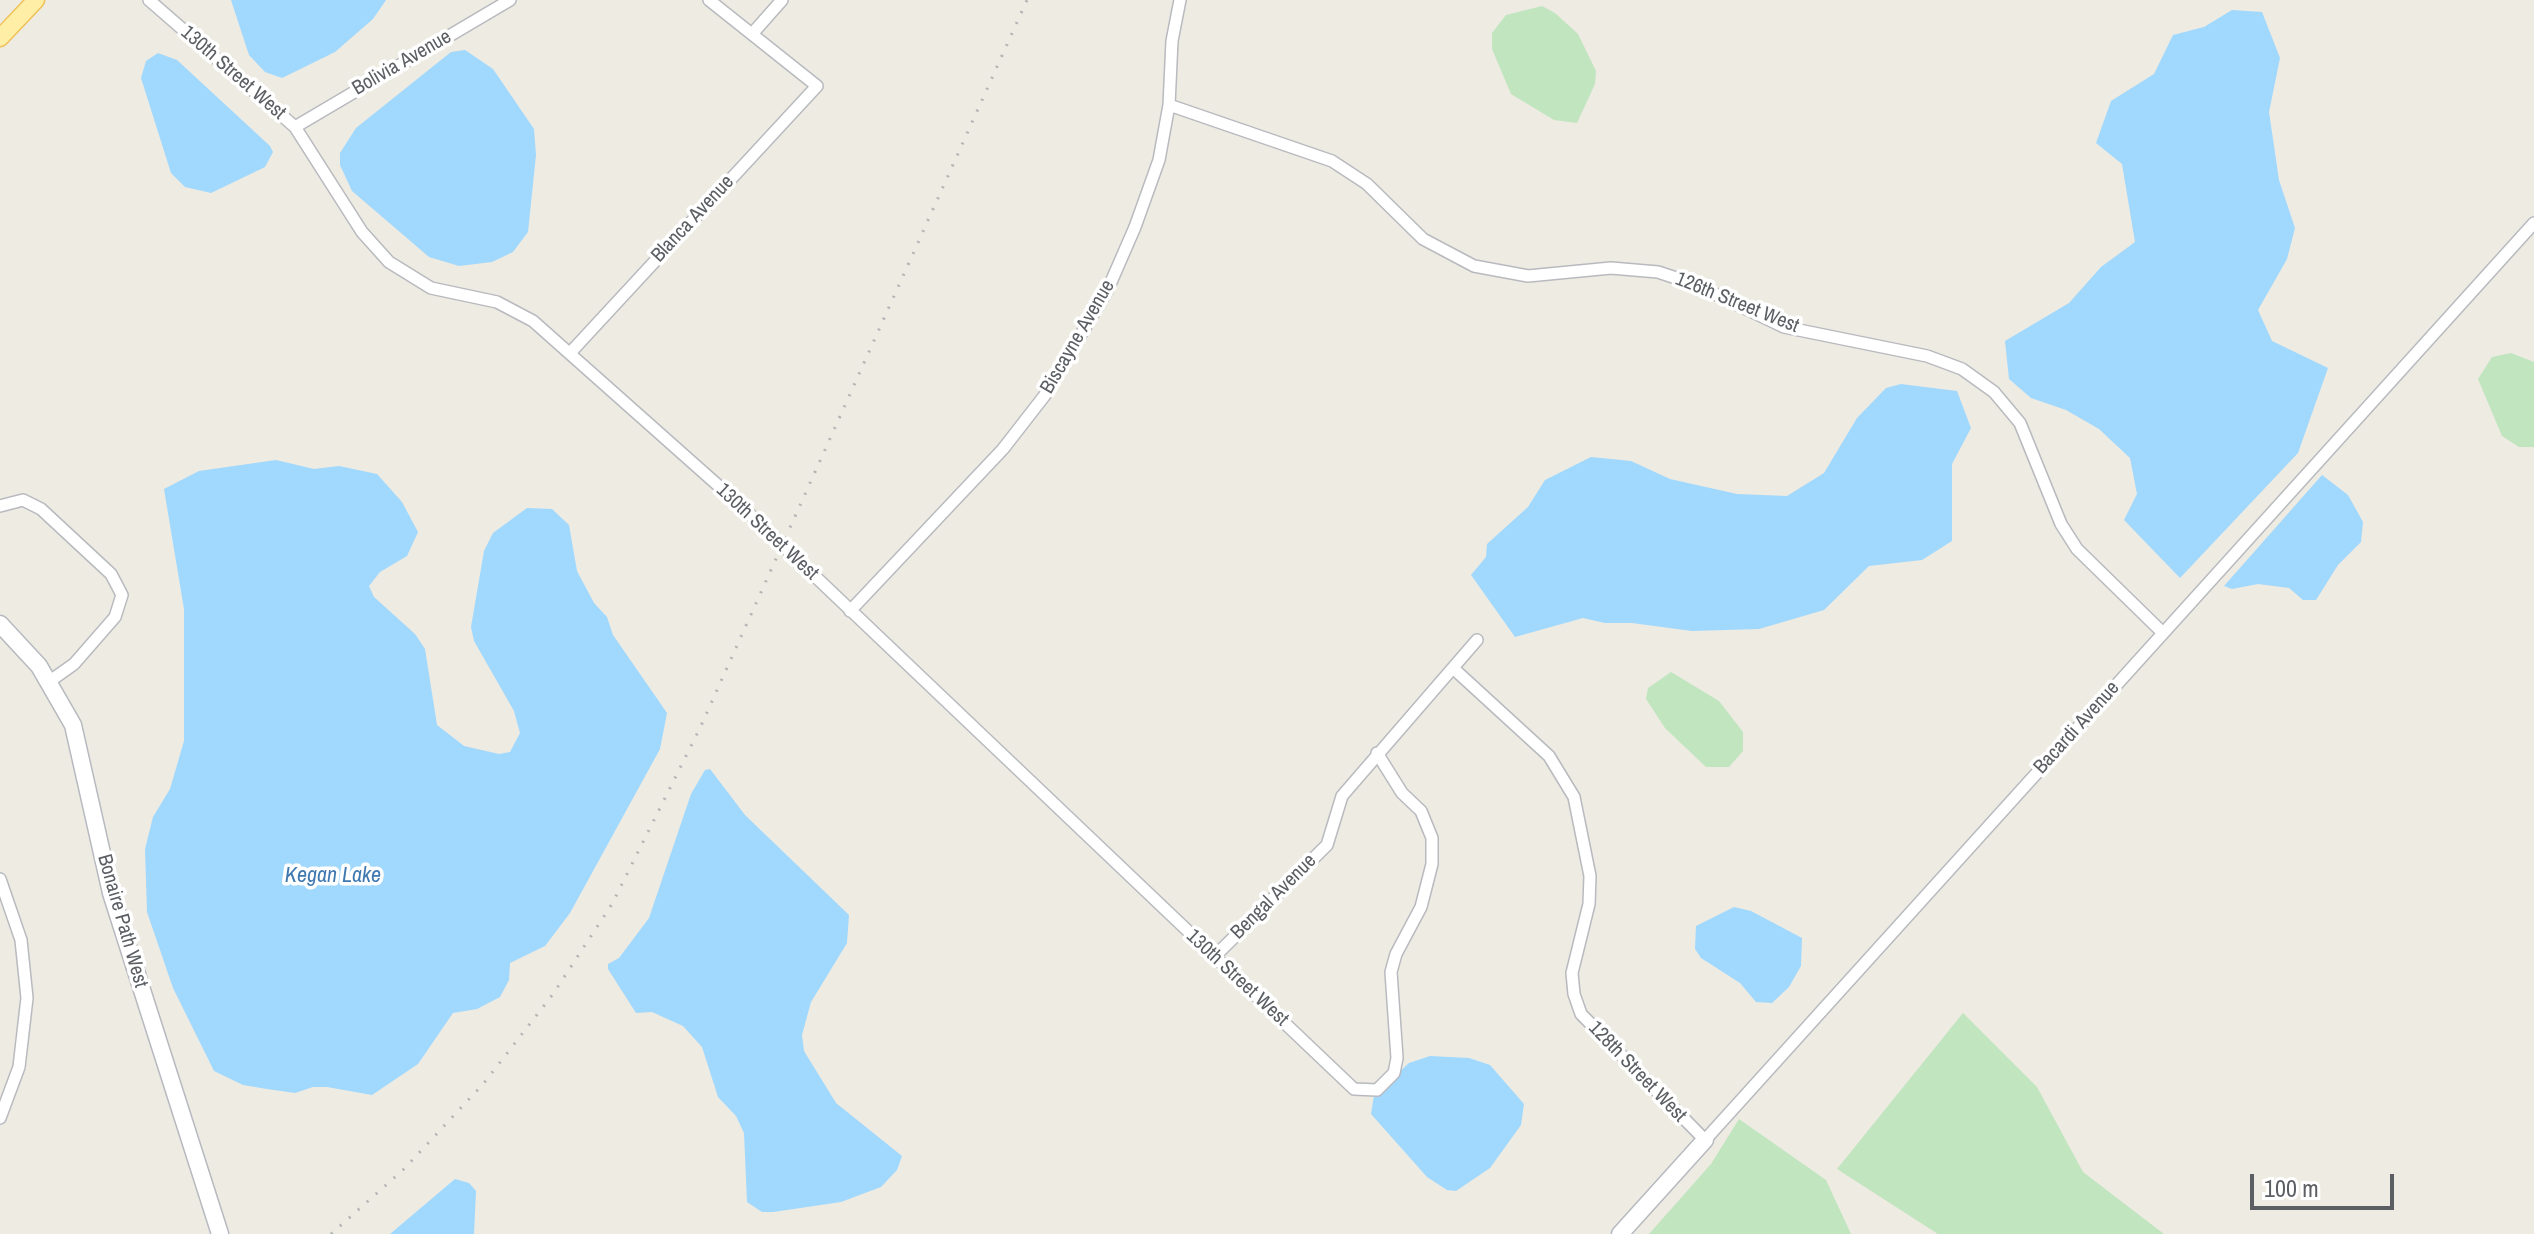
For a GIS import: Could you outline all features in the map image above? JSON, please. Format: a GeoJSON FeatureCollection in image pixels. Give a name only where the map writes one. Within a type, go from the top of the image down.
{"type":"FeatureCollection","features":[{"type":"Feature","properties":{"kind":"main road"},"geometry":{"type":"LineString","coordinates":[[0,38],[36,0]]}},
{"type":"Feature","properties":{"kind":"street","name":"130th Street West"},"geometry":{"type":"LineString","coordinates":[[149,0],[295,127],[362,232],[389,262],[431,288],[513,308],[570,353],[739,504],[1354,1089],[1377,1090],[1394,1073],[1397,1058],[1391,972],[1396,954],[1421,907],[1432,864],[1432,838],[1421,811],[1402,793],[1377,753]]}},
{"type":"Feature","properties":{"kind":"street","name":"Bolivia Avenue"},"geometry":{"type":"LineString","coordinates":[[295,127],[510,0]]}},
{"type":"Feature","properties":{"kind":"street"},"geometry":{"type":"LineString","coordinates":[[709,0],[752,34],[782,0]]}},
{"type":"Feature","properties":{"kind":"street","name":"Biscayne Avenue"},"geometry":{"type":"LineString","coordinates":[[850,611],[1003,449],[1075,349],[1108,289],[1159,160],[1169,105],[1172,41],[1180,0]]}},
{"type":"Feature","properties":{"kind":"street","name":"Blanca Avenue"},"geometry":{"type":"LineString","coordinates":[[570,353],[817,86],[752,34]]}},
{"type":"Feature","properties":{"kind":"street","name":"126th Street West"},"geometry":{"type":"LineString","coordinates":[[1169,105],[1332,161],[1367,184],[1423,239],[1474,266],[1528,276],[1611,268],[1658,272],[1694,284],[1784,327],[1927,356],[1962,369],[1994,392],[2020,423],[2061,524],[2077,549],[2163,633]]}},
{"type":"Feature","properties":{"kind":"street","name":"Bacardi Avenue"},"geometry":{"type":"LineString","coordinates":[[1620,1234],[2534,223]]}},
{"type":"Feature","properties":{"kind":"street"},"geometry":{"type":"LineString","coordinates":[[0,506],[23,500],[41,509],[111,574],[122,595],[115,617],[74,664],[50,681]]}},
{"type":"Feature","properties":{"kind":"street","name":"Bonaire Path West"},"geometry":{"type":"LineString","coordinates":[[0,624],[29,652],[50,681],[81,749],[111,893],[220,1234]]}},
{"type":"Feature","properties":{"kind":"street","name":"Bengal Avenue"},"geometry":{"type":"LineString","coordinates":[[1214,957],[1327,845],[1342,796],[1477,640]]}},
{"type":"Feature","properties":{"kind":"street","name":"128th Street West"},"geometry":{"type":"LineString","coordinates":[[1454,669],[1549,756],[1563,774],[1574,797],[1590,876],[1589,904],[1572,973],[1574,994],[1581,1014],[1705,1140]]}},
{"type":"Feature","properties":{"kind":"street"},"geometry":{"type":"LineString","coordinates":[[0,879],[21,940],[27,998],[19,1067],[0,1118]]}},
{"type":"Feature","properties":{"kind":"green space"},"geometry":{"type":"Polygon","coordinates":[[[1542,6],[1555,13],[1578,34],[1596,71],[1595,84],[1577,123],[1554,120],[1511,94],[1492,49],[1492,33],[1506,15],[1542,6]]]}},
{"type":"Feature","properties":{"kind":"green space"},"geometry":{"type":"Polygon","coordinates":[[[2511,353],[2534,362],[2534,447],[2519,447],[2502,436],[2478,379],[2492,357],[2511,353]]]}},
{"type":"Feature","properties":{"kind":"green space"},"geometry":{"type":"Polygon","coordinates":[[[1671,672],[1719,701],[1743,732],[1743,751],[1729,767],[1706,767],[1665,728],[1646,699],[1648,688],[1671,672]]]}},
{"type":"Feature","properties":{"kind":"green space"},"geometry":{"type":"Polygon","coordinates":[[[1963,1013],[2037,1087],[2083,1172],[2164,1234],[1938,1234],[1837,1169],[1963,1013]]]}},
{"type":"Feature","properties":{"kind":"green space"},"geometry":{"type":"Polygon","coordinates":[[[1739,1119],[1826,1180],[1851,1234],[1649,1234],[1711,1164],[1739,1119]]]}},
{"type":"Feature","properties":{"kind":"water"},"geometry":{"type":"Polygon","coordinates":[[[231,0],[386,0],[373,19],[335,52],[282,78],[265,72],[249,55],[231,0]]]}},
{"type":"Feature","properties":{"kind":"water"},"geometry":{"type":"Polygon","coordinates":[[[2232,10],[2262,12],[2280,58],[2269,112],[2279,180],[2295,228],[2287,259],[2258,310],[2272,341],[2328,368],[2298,453],[2180,578],[2124,520],[2137,494],[2130,458],[2099,429],[2066,410],[2031,398],[2009,379],[2005,341],[2069,303],[2101,267],[2135,242],[2122,164],[2096,143],[2111,101],[2154,74],[2173,35],[2204,27],[2232,10]]]}},
{"type":"Feature","properties":{"kind":"water"},"geometry":{"type":"Polygon","coordinates":[[[465,50],[493,69],[534,129],[536,155],[528,232],[513,252],[492,262],[459,266],[429,257],[352,191],[340,165],[340,153],[356,128],[451,52],[465,50]]]}},
{"type":"Feature","properties":{"kind":"water"},"geometry":{"type":"Polygon","coordinates":[[[158,53],[177,60],[270,146],[273,152],[265,167],[211,193],[185,187],[171,173],[141,78],[146,61],[158,53]]]}},
{"type":"Feature","properties":{"kind":"water"},"geometry":{"type":"Polygon","coordinates":[[[1901,384],[1957,391],[1971,428],[1952,464],[1952,541],[1922,560],[1869,566],[1824,610],[1759,629],[1692,631],[1583,618],[1515,637],[1471,575],[1486,557],[1487,544],[1528,507],[1545,480],[1591,457],[1631,461],[1670,479],[1737,494],[1787,496],[1824,473],[1857,418],[1886,388],[1901,384]]]}},
{"type":"Feature","properties":{"kind":"water","name":"Kegan Lake"},"geometry":{"type":"Polygon","coordinates":[[[276,460],[314,469],[339,466],[377,474],[402,502],[418,532],[407,556],[380,572],[369,586],[374,597],[415,634],[425,649],[437,725],[464,746],[499,754],[510,752],[520,733],[514,711],[474,641],[471,627],[484,551],[493,533],[527,508],[552,509],[569,525],[577,571],[594,603],[607,617],[613,635],[667,713],[660,749],[570,913],[545,946],[510,963],[509,980],[500,997],[477,1009],[453,1013],[418,1064],[372,1095],[327,1087],[313,1087],[295,1093],[267,1089],[243,1085],[214,1071],[173,988],[147,912],[145,849],[153,817],[170,789],[184,741],[184,609],[164,489],[199,471],[276,460]]]}},
{"type":"Feature","properties":{"kind":"water"},"geometry":{"type":"Polygon","coordinates":[[[2322,475],[2348,495],[2363,522],[2361,542],[2338,565],[2316,600],[2303,600],[2289,588],[2258,584],[2232,589],[2224,586],[2322,475]]]}},
{"type":"Feature","properties":{"kind":"water"},"geometry":{"type":"Polygon","coordinates":[[[710,769],[745,815],[849,915],[847,943],[811,1002],[802,1035],[804,1051],[836,1103],[902,1156],[897,1170],[881,1187],[841,1202],[762,1212],[747,1202],[744,1133],[736,1116],[718,1097],[702,1047],[683,1026],[652,1012],[636,1013],[608,969],[608,964],[619,958],[649,918],[691,794],[705,770],[710,769]]]}},
{"type":"Feature","properties":{"kind":"water"},"geometry":{"type":"Polygon","coordinates":[[[1734,907],[1751,911],[1802,938],[1801,966],[1789,987],[1772,1003],[1756,1002],[1740,983],[1701,958],[1695,949],[1696,926],[1734,907]]]}},
{"type":"Feature","properties":{"kind":"water"},"geometry":{"type":"Polygon","coordinates":[[[1430,1056],[1469,1058],[1490,1065],[1524,1104],[1521,1125],[1490,1168],[1456,1191],[1447,1190],[1427,1177],[1371,1114],[1374,1095],[1409,1063],[1430,1056]]]}},
{"type":"Feature","properties":{"kind":"water"},"geometry":{"type":"Polygon","coordinates":[[[455,1179],[469,1183],[476,1191],[474,1234],[390,1234],[455,1179]]]}},
{"type":"Feature","properties":{"kind":"railway"},"geometry":{"type":"LineString","coordinates":[[331,1234],[404,1169],[484,1083],[553,994],[612,904],[700,728],[1027,0]]}}]}
